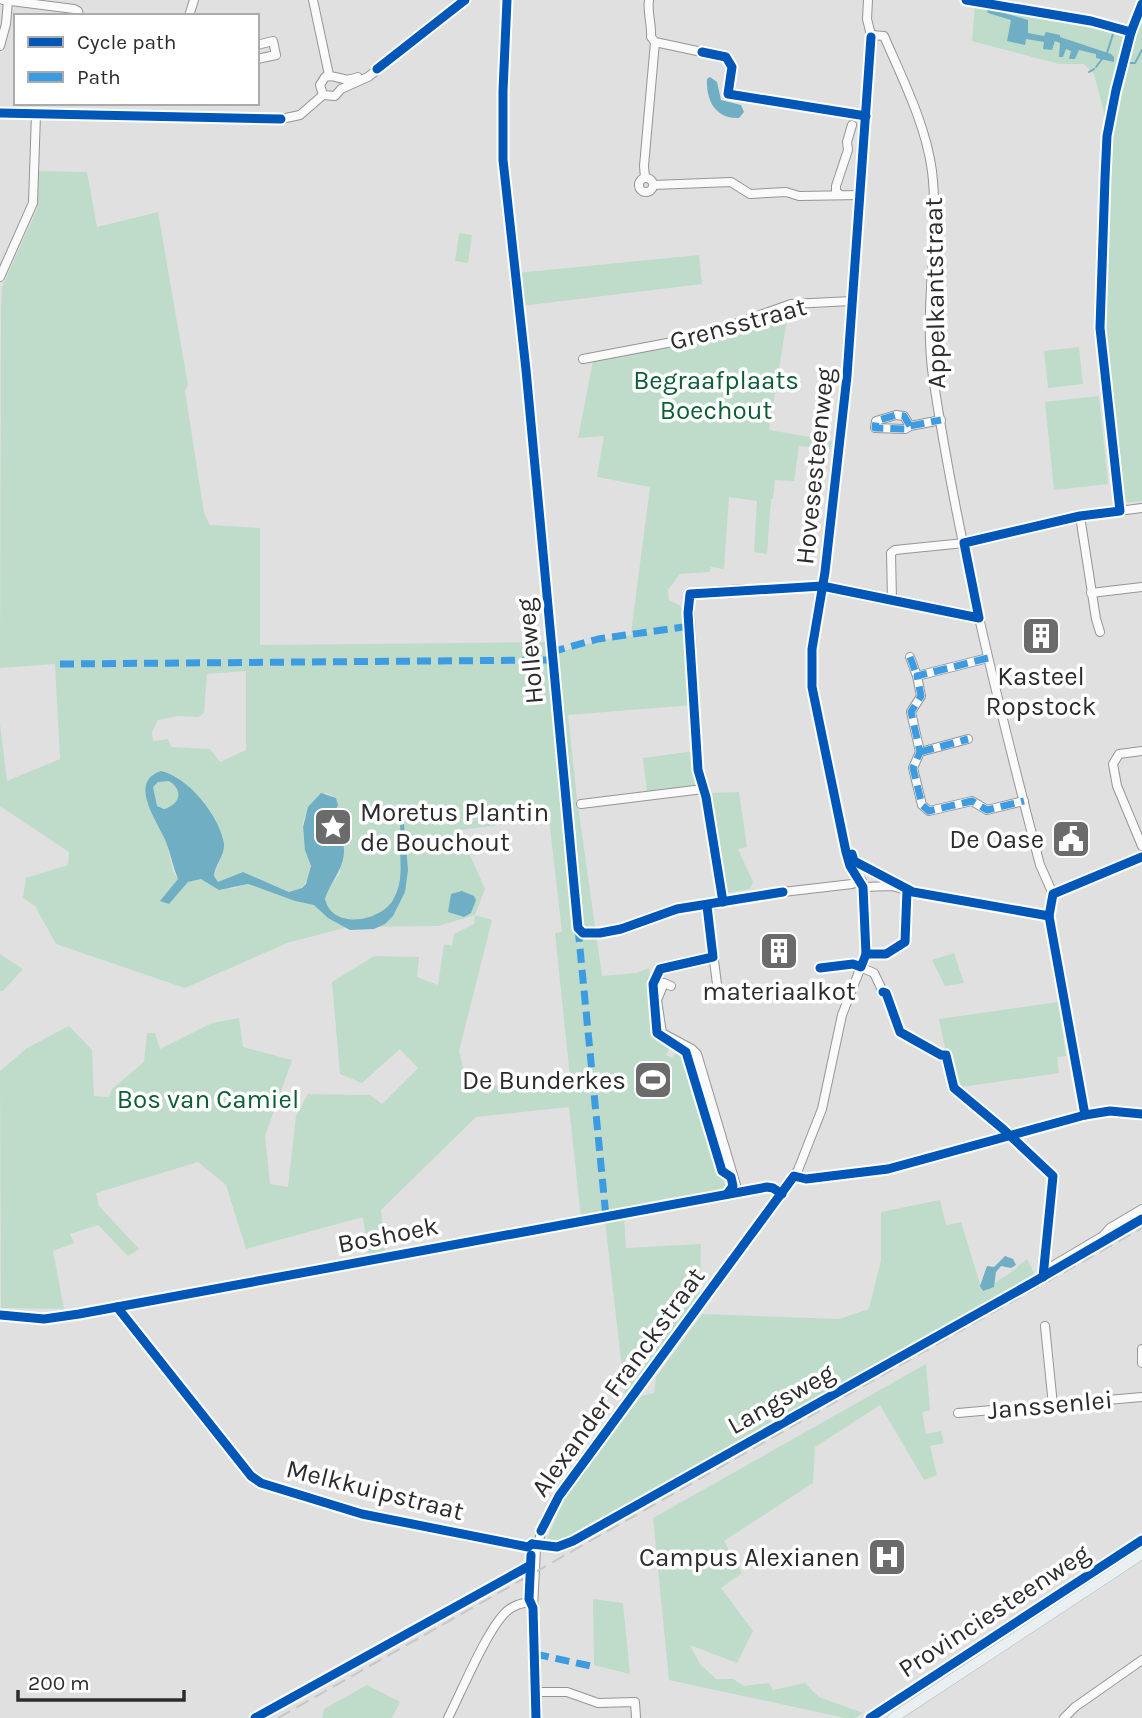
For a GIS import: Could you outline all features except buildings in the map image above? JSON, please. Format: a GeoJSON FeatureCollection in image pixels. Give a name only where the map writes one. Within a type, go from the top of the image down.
{"type":"FeatureCollection","features":[{"type":"Feature","properties":{"kind":"main road","name":"Provinciesteenweg"},"geometry":{"type":"LineString","coordinates":[[872,1718],[1142,1540]]}},
{"type":"Feature","properties":{"kind":"main road","name":"Provinciesteenweg"},"geometry":{"type":"LineString","coordinates":[[893,1718],[1142,1554]]}},
{"type":"Feature","properties":{"kind":"street"},"geometry":{"type":"LineString","coordinates":[[3,0],[59,3],[78,11],[79,14]]}},
{"type":"Feature","properties":{"kind":"street"},"geometry":{"type":"LineString","coordinates":[[313,0],[329,75],[340,85]]}},
{"type":"Feature","properties":{"kind":"street"},"geometry":{"type":"LineString","coordinates":[[340,85],[359,82],[465,0]]}},
{"type":"Feature","properties":{"kind":"street","name":"Holleweg"},"geometry":{"type":"LineString","coordinates":[[507,0],[503,160],[526,370],[578,928],[583,933],[600,933],[621,929],[677,909],[706,906]]}},
{"type":"Feature","properties":{"kind":"street"},"geometry":{"type":"LineString","coordinates":[[649,0],[647,12],[652,22],[650,37],[655,42],[702,52]]}},
{"type":"Feature","properties":{"kind":"street","name":"Hovesesteenweg"},"geometry":{"type":"LineString","coordinates":[[862,884],[847,857],[811,676],[812,649],[846,382],[871,33],[867,19],[870,0]]}},
{"type":"Feature","properties":{"kind":"street"},"geometry":{"type":"LineString","coordinates":[[966,0],[1091,21],[1131,32]]}},
{"type":"Feature","properties":{"kind":"street"},"geometry":{"type":"LineString","coordinates":[[0,46],[8,1]]}},
{"type":"Feature","properties":{"kind":"street","name":"Appelkantstraat"},"geometry":{"type":"LineString","coordinates":[[871,33],[884,36],[920,125],[931,169],[935,230],[931,336],[933,375],[988,658],[1040,865],[1053,894]]}},
{"type":"Feature","properties":{"kind":"street"},"geometry":{"type":"LineString","coordinates":[[259,44],[273,41],[276,55],[259,59]]}},
{"type":"Feature","properties":{"kind":"street"},"geometry":{"type":"LineString","coordinates":[[655,42],[644,166],[645,178],[651,180],[653,185],[732,182],[750,194],[786,192],[799,196],[860,195]]}},
{"type":"Feature","properties":{"kind":"street"},"geometry":{"type":"LineString","coordinates":[[323,95],[320,83],[329,75]]}},
{"type":"Feature","properties":{"kind":"street"},"geometry":{"type":"LineString","coordinates":[[0,113],[281,119],[300,115],[323,95],[335,96],[340,85]]}},
{"type":"Feature","properties":{"kind":"street"},"geometry":{"type":"LineString","coordinates":[[0,277],[33,203],[36,114]]}},
{"type":"Feature","properties":{"kind":"street"},"geometry":{"type":"LineString","coordinates":[[840,195],[836,186],[848,150],[846,142],[852,125]]}},
{"type":"Feature","properties":{"kind":"street","name":"Grensstraat"},"geometry":{"type":"LineString","coordinates":[[583,359],[699,337],[791,304],[852,302]]}},
{"type":"Feature","properties":{"kind":"street"},"geometry":{"type":"LineString","coordinates":[[910,426],[941,420]]}},
{"type":"Feature","properties":{"kind":"street"},"geometry":{"type":"LineString","coordinates":[[892,600],[891,553],[895,550],[964,543],[1080,516],[1142,508]]}},
{"type":"Feature","properties":{"kind":"street"},"geometry":{"type":"LineString","coordinates":[[1080,516],[1091,593],[1100,632]]}},
{"type":"Feature","properties":{"kind":"street"},"geometry":{"type":"LineString","coordinates":[[822,586],[979,618]]}},
{"type":"Feature","properties":{"kind":"street"},"geometry":{"type":"LineString","coordinates":[[1091,593],[1142,587]]}},
{"type":"Feature","properties":{"kind":"street"},"geometry":{"type":"LineString","coordinates":[[723,902],[704,789],[698,770],[691,626],[688,613],[690,594],[743,589]]}},
{"type":"Feature","properties":{"kind":"street"},"geometry":{"type":"LineString","coordinates":[[910,657],[921,696],[911,712],[920,752],[913,768],[922,805],[926,810],[972,801],[987,810],[1024,801]]}},
{"type":"Feature","properties":{"kind":"street"},"geometry":{"type":"LineString","coordinates":[[917,676],[988,658]]}},
{"type":"Feature","properties":{"kind":"street"},"geometry":{"type":"LineString","coordinates":[[920,752],[968,739]]}},
{"type":"Feature","properties":{"kind":"street"},"geometry":{"type":"LineString","coordinates":[[1142,751],[1119,754],[1115,758],[1113,769],[1117,786],[1142,846]]}},
{"type":"Feature","properties":{"kind":"street"},"geometry":{"type":"LineString","coordinates":[[581,804],[704,789]]}},
{"type":"Feature","properties":{"kind":"street"},"geometry":{"type":"LineString","coordinates":[[1084,1115],[1049,916],[1053,894],[1142,857]]}},
{"type":"Feature","properties":{"kind":"street"},"geometry":{"type":"LineString","coordinates":[[717,984],[706,906],[723,902],[814,888],[862,884],[892,886],[1049,916]]}},
{"type":"Feature","properties":{"kind":"street"},"geometry":{"type":"LineString","coordinates":[[862,884],[866,954],[874,956],[886,954],[905,942],[907,890]]}},
{"type":"Feature","properties":{"kind":"street","name":"Alexander Franckstraat"},"geometry":{"type":"LineString","coordinates":[[536,1718],[533,1601],[537,1545],[546,1518],[552,1506],[794,1177],[822,1109],[842,1014],[866,954]]}},
{"type":"Feature","properties":{"kind":"street"},"geometry":{"type":"LineString","coordinates":[[820,968],[853,964],[861,967],[874,973],[883,992]]}},
{"type":"Feature","properties":{"kind":"street"},"geometry":{"type":"LineString","coordinates":[[664,983],[657,1000],[660,1030],[664,1035],[692,1049],[698,1057],[738,1192]]}},
{"type":"Feature","properties":{"kind":"street"},"geometry":{"type":"LineString","coordinates":[[794,1177],[806,1179],[888,1169],[1084,1115],[1110,1111],[1142,1114]]}},
{"type":"Feature","properties":{"kind":"street","name":"Boshoek"},"geometry":{"type":"LineString","coordinates":[[0,1315],[44,1319],[738,1192],[770,1187],[782,1194]]}},
{"type":"Feature","properties":{"kind":"street"},"geometry":{"type":"LineString","coordinates":[[1044,1271],[1142,1209]]}},
{"type":"Feature","properties":{"kind":"street","name":"Melkkuipstraat"},"geometry":{"type":"LineString","coordinates":[[117,1307],[251,1476],[261,1483],[362,1514],[528,1547]]}},
{"type":"Feature","properties":{"kind":"street"},"geometry":{"type":"LineString","coordinates":[[1045,1326],[1053,1405]]}},
{"type":"Feature","properties":{"kind":"street"},"geometry":{"type":"LineString","coordinates":[[1142,1349],[1142,1363]]}},
{"type":"Feature","properties":{"kind":"street","name":"Janssenlei"},"geometry":{"type":"LineString","coordinates":[[958,1413],[1142,1397]]}},
{"type":"Feature","properties":{"kind":"street"},"geometry":{"type":"LineString","coordinates":[[448,1718],[494,1626],[516,1605],[533,1601]]}},
{"type":"Feature","properties":{"kind":"street"},"geometry":{"type":"LineString","coordinates":[[1064,1718],[1075,1707],[1142,1660]]}},
{"type":"Feature","properties":{"kind":"street"},"geometry":{"type":"LineString","coordinates":[[536,1692],[567,1692],[598,1703],[635,1702],[636,1718]]}},
{"type":"Feature","properties":{"kind":"green space"},"geometry":{"type":"Polygon","coordinates":[[[975,5],[1098,25],[1133,35],[1142,10],[1142,501],[1122,503],[1101,329],[1101,267],[1104,261],[1110,136],[1094,74],[1084,64],[1059,64],[972,41],[975,5]]]}},
{"type":"Feature","properties":{"kind":"green space"},"geometry":{"type":"Polygon","coordinates":[[[35,171],[87,172],[97,227],[158,212],[188,385],[185,391],[204,513],[210,525],[260,528],[260,645],[547,642],[549,655],[598,641],[664,629],[631,633],[650,487],[597,477],[604,436],[578,438],[593,361],[713,337],[789,307],[769,430],[832,441],[831,449],[799,446],[794,481],[775,480],[767,554],[754,552],[757,501],[729,497],[724,569],[711,567],[710,572],[680,574],[668,590],[669,600],[679,605],[687,617],[693,705],[568,715],[602,976],[636,973],[649,968],[655,1035],[670,1047],[666,1055],[672,1058],[676,1051],[684,1051],[726,1188],[720,1192],[669,1200],[667,1198],[581,1218],[569,1107],[476,1117],[381,1210],[385,1252],[369,1255],[363,1217],[246,1249],[226,1185],[198,1162],[96,1193],[99,1206],[139,1249],[128,1256],[98,1225],[70,1234],[74,1243],[53,1251],[64,1309],[1,1308],[0,1071],[27,1048],[69,1026],[92,1050],[94,1096],[109,1097],[112,1089],[144,1062],[147,1033],[155,1033],[160,1049],[212,1023],[239,1018],[243,1047],[292,1060],[265,1136],[270,1184],[288,1187],[296,1116],[308,1094],[370,1095],[382,1104],[418,1068],[400,1049],[362,1083],[340,1074],[332,982],[374,956],[419,957],[417,977],[438,985],[444,944],[452,946],[454,934],[474,924],[475,915],[438,926],[348,927],[287,943],[185,988],[56,944],[35,906],[23,898],[26,878],[68,865],[69,852],[0,806],[0,724],[7,781],[60,759],[55,664],[0,668],[2,287],[37,209],[35,171]],[[246,671],[207,674],[204,713],[198,717],[178,716],[158,720],[152,732],[153,741],[168,739],[171,747],[210,749],[220,762],[246,750],[246,671]],[[153,774],[147,802],[166,841],[173,871],[178,879],[161,901],[169,904],[188,882],[201,879],[231,889],[248,884],[314,905],[325,899],[340,873],[342,839],[326,840],[323,817],[335,813],[338,805],[336,798],[326,793],[310,808],[304,820],[303,833],[310,864],[308,878],[303,886],[290,892],[243,872],[218,882],[214,876],[224,849],[215,820],[204,802],[176,776],[153,774]],[[549,819],[459,830],[485,889],[475,915],[492,920],[459,1051],[468,1088],[570,1077],[555,933],[562,932],[549,819]]]}},
{"type":"Feature","properties":{"kind":"green space"},"geometry":{"type":"Polygon","coordinates":[[[459,233],[472,235],[468,263],[455,261],[459,233]]]}},
{"type":"Feature","properties":{"kind":"green space"},"geometry":{"type":"Polygon","coordinates":[[[699,255],[702,284],[521,306],[517,273],[699,255]]]}},
{"type":"Feature","properties":{"kind":"green space"},"geometry":{"type":"Polygon","coordinates":[[[1079,347],[1083,384],[1048,388],[1044,351],[1079,347]]]}},
{"type":"Feature","properties":{"kind":"green space"},"geometry":{"type":"Polygon","coordinates":[[[1099,396],[1108,484],[1054,490],[1045,402],[1099,396]]]}},
{"type":"Feature","properties":{"kind":"green space"},"geometry":{"type":"Polygon","coordinates":[[[695,751],[700,783],[697,787],[647,792],[643,758],[695,751]]]}},
{"type":"Feature","properties":{"kind":"green space"},"geometry":{"type":"Polygon","coordinates":[[[165,780],[175,784],[179,794],[175,804],[165,808],[155,804],[151,794],[155,784],[165,780]]]}},
{"type":"Feature","properties":{"kind":"green space"},"geometry":{"type":"Polygon","coordinates":[[[739,792],[747,847],[738,849],[753,882],[750,889],[725,893],[708,793],[739,792]]]}},
{"type":"Feature","properties":{"kind":"green space"},"geometry":{"type":"Polygon","coordinates":[[[954,953],[964,983],[945,986],[932,960],[954,953]]]}},
{"type":"Feature","properties":{"kind":"green space"},"geometry":{"type":"Polygon","coordinates":[[[0,954],[23,969],[3,991],[0,991],[0,954]]]}},
{"type":"Feature","properties":{"kind":"green space"},"geometry":{"type":"Polygon","coordinates":[[[1058,1002],[1066,1056],[1057,1057],[1059,1073],[954,1088],[943,1057],[945,1048],[939,1019],[1058,1002]]]}},
{"type":"Feature","properties":{"kind":"green space"},"geometry":{"type":"Polygon","coordinates":[[[940,1200],[946,1225],[961,1222],[982,1291],[1027,1259],[1036,1278],[559,1543],[545,1544],[564,1498],[641,1396],[654,1393],[656,1377],[702,1314],[839,1319],[869,1309],[881,1260],[881,1212],[940,1200]]]}},
{"type":"Feature","properties":{"kind":"green space"},"geometry":{"type":"Polygon","coordinates":[[[624,1218],[626,1248],[701,1244],[700,1294],[625,1394],[605,1221],[624,1218]]]}},
{"type":"Feature","properties":{"kind":"green space"},"geometry":{"type":"Polygon","coordinates":[[[926,1364],[930,1410],[922,1412],[926,1434],[941,1431],[944,1443],[930,1446],[937,1475],[924,1480],[880,1405],[815,1447],[813,1483],[724,1541],[742,1573],[721,1588],[753,1631],[737,1663],[690,1645],[700,1664],[716,1679],[733,1679],[744,1686],[769,1683],[773,1690],[805,1683],[819,1697],[863,1713],[855,1718],[845,1718],[669,1680],[653,1518],[926,1364]]]}},
{"type":"Feature","properties":{"kind":"green space"},"geometry":{"type":"Polygon","coordinates":[[[593,1599],[623,1603],[630,1674],[594,1665],[593,1599]]]}},
{"type":"Feature","properties":{"kind":"green space"},"geometry":{"type":"Polygon","coordinates":[[[367,1685],[400,1702],[392,1718],[322,1718],[324,1709],[367,1685]]]}},
{"type":"Feature","properties":{"kind":"water"},"geometry":{"type":"Polygon","coordinates":[[[987,10],[1028,20],[1028,33],[1044,36],[1046,32],[1060,35],[1111,54],[1114,62],[1079,50],[1075,59],[1069,59],[1071,51],[1066,49],[1063,57],[1059,57],[1060,43],[1055,41],[1052,50],[1043,49],[1044,42],[1026,39],[1025,45],[1007,41],[1011,20],[988,13],[987,10]]]}},
{"type":"Feature","properties":{"kind":"water"},"geometry":{"type":"Polygon","coordinates":[[[710,77],[717,82],[721,100],[741,105],[744,112],[739,118],[724,115],[714,107],[707,87],[707,79],[710,77]]]}},
{"type":"Feature","properties":{"kind":"water"},"geometry":{"type":"Polygon","coordinates":[[[161,771],[182,781],[209,810],[224,844],[214,876],[218,882],[243,872],[289,892],[306,884],[311,866],[305,850],[303,827],[308,807],[321,793],[336,798],[338,805],[334,813],[323,818],[325,839],[342,838],[344,855],[325,899],[329,909],[346,919],[368,918],[387,908],[393,900],[401,870],[400,825],[404,824],[408,870],[405,892],[393,916],[374,929],[350,930],[328,918],[314,905],[248,884],[219,890],[201,879],[188,882],[169,904],[160,901],[178,879],[166,842],[148,803],[146,784],[151,776],[161,771]],[[169,781],[158,782],[153,787],[157,806],[164,809],[177,801],[178,793],[169,781]]]}},
{"type":"Feature","properties":{"kind":"water"},"geometry":{"type":"Polygon","coordinates":[[[462,891],[474,896],[476,900],[471,913],[464,917],[448,912],[451,894],[462,891]]]}},
{"type":"Feature","properties":{"kind":"water"},"geometry":{"type":"Polygon","coordinates":[[[1005,1256],[1013,1259],[1016,1265],[1011,1268],[1001,1266],[996,1272],[994,1287],[983,1291],[980,1286],[987,1266],[994,1267],[1005,1256]]]}},
{"type":"Feature","properties":{"kind":"waterway"},"geometry":{"type":"LineString","coordinates":[[1107,53],[1113,34]]}},
{"type":"Feature","properties":{"kind":"waterway"},"geometry":{"type":"LineString","coordinates":[[1127,63],[1135,63],[1142,50]]}},
{"type":"Feature","properties":{"kind":"waterway"},"geometry":{"type":"LineString","coordinates":[[1096,67],[1102,59]]}},
{"type":"Feature","properties":{"kind":"waterway"},"geometry":{"type":"LineString","coordinates":[[1089,72],[1094,69]]}},
{"type":"Feature","properties":{"kind":"railway"},"geometry":{"type":"LineString","coordinates":[[278,1718],[1142,1228]]}},
{"type":"Feature","properties":{"kind":"marked path"},"geometry":{"type":"LineString","coordinates":[[910,426],[904,416],[896,415],[876,421],[875,428],[905,429],[941,420]]}},
{"type":"Feature","properties":{"kind":"marked path"},"geometry":{"type":"LineString","coordinates":[[551,652],[598,639],[691,626]]}},
{"type":"Feature","properties":{"kind":"marked path"},"geometry":{"type":"LineString","coordinates":[[910,657],[917,676]]}},
{"type":"Feature","properties":{"kind":"marked path"},"geometry":{"type":"LineString","coordinates":[[988,658],[917,676],[921,696],[911,712],[920,752],[913,768],[922,805],[929,811],[972,801],[987,810],[1024,801]]}},
{"type":"Feature","properties":{"kind":"marked path"},"geometry":{"type":"LineString","coordinates":[[60,664],[552,660]]}},
{"type":"Feature","properties":{"kind":"marked path"},"geometry":{"type":"LineString","coordinates":[[920,752],[968,739]]}},
{"type":"Feature","properties":{"kind":"marked path"},"geometry":{"type":"LineString","coordinates":[[578,928],[606,1217]]}},
{"type":"Feature","properties":{"kind":"marked path"},"geometry":{"type":"LineString","coordinates":[[535,1654],[591,1666]]}},
{"type":"Feature","properties":{"kind":"cycle path"},"geometry":{"type":"LineString","coordinates":[[377,69],[465,0]]}},
{"type":"Feature","properties":{"kind":"cycle path"},"geometry":{"type":"LineString","coordinates":[[507,0],[503,160],[526,370],[578,928],[583,933],[600,933],[621,929],[677,909],[783,892]]}},
{"type":"Feature","properties":{"kind":"cycle path"},"geometry":{"type":"LineString","coordinates":[[966,0],[1091,21],[1131,32]]}},
{"type":"Feature","properties":{"kind":"cycle path"},"geometry":{"type":"LineString","coordinates":[[723,902],[706,797],[698,770],[688,613],[690,594],[822,586],[979,618],[964,543],[1080,516],[1120,511],[1100,328],[1105,178],[1107,136],[1116,90],[1131,32],[1142,4]]}},
{"type":"Feature","properties":{"kind":"cycle path"},"geometry":{"type":"LineString","coordinates":[[820,968],[853,964],[861,967],[866,954],[863,887],[850,866],[846,852],[812,687],[812,649],[825,572],[847,376],[871,37]]}},
{"type":"Feature","properties":{"kind":"cycle path"},"geometry":{"type":"LineString","coordinates":[[702,52],[726,57],[732,67],[728,94],[866,116]]}},
{"type":"Feature","properties":{"kind":"cycle path"},"geometry":{"type":"LineString","coordinates":[[0,113],[281,119]]}},
{"type":"Feature","properties":{"kind":"cycle path"},"geometry":{"type":"LineString","coordinates":[[852,854],[854,861],[913,892],[1049,916]]}},
{"type":"Feature","properties":{"kind":"cycle path"},"geometry":{"type":"LineString","coordinates":[[1085,1115],[1049,916],[1053,894],[1142,857]]}},
{"type":"Feature","properties":{"kind":"cycle path"},"geometry":{"type":"LineString","coordinates":[[866,954],[886,954],[905,942],[907,890]]}},
{"type":"Feature","properties":{"kind":"cycle path"},"geometry":{"type":"LineString","coordinates":[[707,906],[713,957],[660,969],[653,984],[657,1033],[686,1052],[722,1171],[731,1177],[733,1186],[727,1194]]}},
{"type":"Feature","properties":{"kind":"cycle path"},"geometry":{"type":"LineString","coordinates":[[883,992],[886,993],[900,1032],[941,1055],[946,1055],[954,1088],[1053,1176],[1043,1277]]}},
{"type":"Feature","properties":{"kind":"cycle path"},"geometry":{"type":"LineString","coordinates":[[541,1531],[559,1496],[794,1176],[806,1179],[888,1169],[1085,1115],[1110,1111],[1142,1114]]}},
{"type":"Feature","properties":{"kind":"cycle path"},"geometry":{"type":"LineString","coordinates":[[0,1315],[44,1319],[79,1314],[767,1187],[782,1194]]}},
{"type":"Feature","properties":{"kind":"cycle path","name":"Langsweg"},"geometry":{"type":"LineString","coordinates":[[532,1544],[557,1547],[573,1541],[1142,1219]]}},
{"type":"Feature","properties":{"kind":"cycle path"},"geometry":{"type":"LineString","coordinates":[[117,1307],[251,1476],[261,1483],[362,1514],[528,1547],[532,1544]]}},
{"type":"Feature","properties":{"kind":"cycle path"},"geometry":{"type":"LineString","coordinates":[[870,1718],[1142,1540]]}},
{"type":"Feature","properties":{"kind":"cycle path"},"geometry":{"type":"LineString","coordinates":[[531,1555],[529,1599],[533,1608],[536,1718]]}},
{"type":"Feature","properties":{"kind":"cycle path"},"geometry":{"type":"LineString","coordinates":[[255,1718],[529,1566]]}},
{"type":"Feature","properties":{"kind":"place","name":"Kasteel Ropstock"},"geometry":{"type":"Point","coordinates":[1041,636]}},
{"type":"Feature","properties":{"kind":"place","name":"Moretus Plantin de Bouchout"},"geometry":{"type":"Point","coordinates":[333,827]}},
{"type":"Feature","properties":{"kind":"place","name":"De Oase"},"geometry":{"type":"Point","coordinates":[1071,839]}},
{"type":"Feature","properties":{"kind":"place","name":"materiaalkot"},"geometry":{"type":"Point","coordinates":[779,951]}},
{"type":"Feature","properties":{"kind":"place","name":"De Bunderkes"},"geometry":{"type":"Point","coordinates":[653,1080]}},
{"type":"Feature","properties":{"kind":"place","name":"Campus Alexianen"},"geometry":{"type":"Point","coordinates":[887,1557]}},
{"type":"Feature","properties":{"kind":"park label","name":"Begraafplaats Boechout"},"geometry":{"type":"Point","coordinates":[716,395]}},
{"type":"Feature","properties":{"kind":"park label","name":"Bos van Camiel"},"geometry":{"type":"Point","coordinates":[208,1099]}}]}
